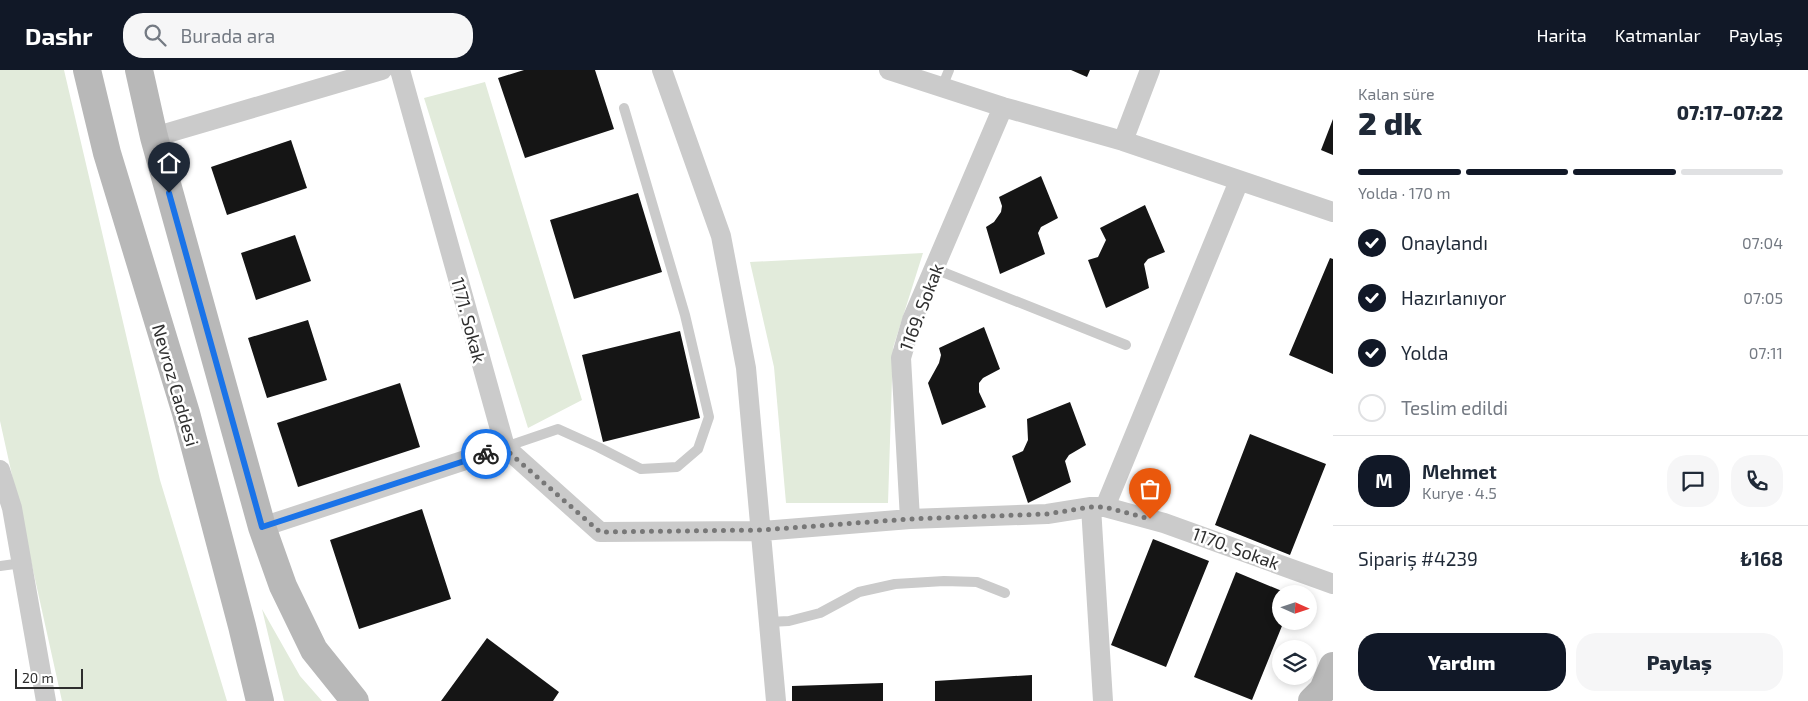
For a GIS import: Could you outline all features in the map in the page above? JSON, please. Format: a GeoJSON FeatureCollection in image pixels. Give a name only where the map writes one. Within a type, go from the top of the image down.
{"type":"FeatureCollection","features":[{"type":"Feature","properties":{"kind":"main road","name":"Nevroz Caddesi"},"geometry":{"type":"LineString","coordinates":[[88,70],[107,153],[186,413],[260,701]]}},
{"type":"Feature","properties":{"kind":"main road"},"geometry":{"type":"LineString","coordinates":[[139,70],[154,137],[262,527],[283,586],[314,650],[355,701]]}},
{"type":"Feature","properties":{"kind":"main road"},"geometry":{"type":"LineString","coordinates":[[1312,701],[1323,690],[1333,666]]}},
{"type":"Feature","properties":{"kind":"street"},"geometry":{"type":"LineString","coordinates":[[154,137],[382,70]]}},
{"type":"Feature","properties":{"kind":"street","name":"1171. Sokak"},"geometry":{"type":"LineString","coordinates":[[400,70],[504,448]]}},
{"type":"Feature","properties":{"kind":"street"},"geometry":{"type":"LineString","coordinates":[[662,70],[721,236],[746,368],[776,701]]}},
{"type":"Feature","properties":{"kind":"street"},"geometry":{"type":"LineString","coordinates":[[889,70],[945,78],[1003,107],[1122,141],[1333,212]]}},
{"type":"Feature","properties":{"kind":"street"},"geometry":{"type":"LineString","coordinates":[[1122,141],[1150,70]]}},
{"type":"Feature","properties":{"kind":"street","name":"1169. Sokak"},"geometry":{"type":"LineString","coordinates":[[910,519],[902,358],[912,320],[1003,107]]}},
{"type":"Feature","properties":{"kind":"street"},"geometry":{"type":"LineString","coordinates":[[1103,701],[1098,507],[1239,181]]}},
{"type":"Feature","properties":{"kind":"street"},"geometry":{"type":"LineString","coordinates":[[262,527],[504,448]]}},
{"type":"Feature","properties":{"kind":"street","name":"1170. Sokak"},"geometry":{"type":"LineString","coordinates":[[504,448],[600,532],[762,530],[910,519],[1047,514],[1098,507],[1164,523],[1333,584]]}},
{"type":"Feature","properties":{"kind":"street"},"geometry":{"type":"LineString","coordinates":[[0,470],[12,508],[46,701]]}},
{"type":"Feature","properties":{"kind":"lane"},"geometry":{"type":"LineString","coordinates":[[504,448],[558,429],[641,469],[677,467],[698,449],[709,417],[685,315],[624,108]]}},
{"type":"Feature","properties":{"kind":"lane"},"geometry":{"type":"LineString","coordinates":[[934,269],[1126,345]]}},
{"type":"Feature","properties":{"kind":"lane"},"geometry":{"type":"LineString","coordinates":[[0,566],[22,564]]}},
{"type":"Feature","properties":{"kind":"lane"},"geometry":{"type":"LineString","coordinates":[[770,622],[789,622],[820,613],[859,592],[895,584],[944,581],[977,582],[1005,593]]}},
{"type":"Feature","properties":{"kind":"green space"},"geometry":{"type":"Polygon","coordinates":[[[0,70],[64,70],[160,480],[227,701],[62,701],[0,421],[0,70]]]}},
{"type":"Feature","properties":{"kind":"green space"},"geometry":{"type":"Polygon","coordinates":[[[485,82],[582,400],[528,428],[424,98],[485,82]]]}},
{"type":"Feature","properties":{"kind":"green space"},"geometry":{"type":"Polygon","coordinates":[[[923,253],[893,348],[888,503],[786,503],[774,367],[750,262],[923,253]]]}},
{"type":"Feature","properties":{"kind":"green space"},"geometry":{"type":"Polygon","coordinates":[[[262,609],[300,676],[322,701],[284,701],[262,609]]]}},
{"type":"Feature","properties":{"kind":"building"},"geometry":{"type":"Polygon","coordinates":[[[524,70],[595,70],[614,129],[525,158],[498,78],[524,70]]]}},
{"type":"Feature","properties":{"kind":"building"},"geometry":{"type":"Polygon","coordinates":[[[1071,70],[1090,70],[1087,77],[1071,70]]]}},
{"type":"Feature","properties":{"kind":"building"},"geometry":{"type":"Polygon","coordinates":[[[1333,119],[1333,155],[1321,150],[1333,119]]]}},
{"type":"Feature","properties":{"kind":"building"},"geometry":{"type":"Polygon","coordinates":[[[291,140],[307,188],[227,215],[211,167],[291,140]]]}},
{"type":"Feature","properties":{"kind":"building"},"geometry":{"type":"Polygon","coordinates":[[[1041,176],[1058,218],[1041,227],[1038,233],[1045,254],[1000,274],[986,227],[994,222],[1001,212],[1002,206],[999,197],[1041,176]]]}},
{"type":"Feature","properties":{"kind":"building"},"geometry":{"type":"Polygon","coordinates":[[[638,193],[662,272],[574,299],[550,220],[638,193]]]}},
{"type":"Feature","properties":{"kind":"building"},"geometry":{"type":"Polygon","coordinates":[[[1145,205],[1165,252],[1148,259],[1144,264],[1149,288],[1106,308],[1088,260],[1098,257],[1106,240],[1100,228],[1145,205]]]}},
{"type":"Feature","properties":{"kind":"building"},"geometry":{"type":"Polygon","coordinates":[[[295,235],[311,281],[256,300],[241,253],[295,235]]]}},
{"type":"Feature","properties":{"kind":"building"},"geometry":{"type":"Polygon","coordinates":[[[1330,258],[1333,259],[1333,374],[1289,355],[1330,258]]]}},
{"type":"Feature","properties":{"kind":"building"},"geometry":{"type":"Polygon","coordinates":[[[308,320],[327,380],[267,398],[248,338],[308,320]]]}},
{"type":"Feature","properties":{"kind":"building"},"geometry":{"type":"Polygon","coordinates":[[[984,327],[1000,369],[983,378],[979,383],[979,392],[986,407],[942,425],[928,383],[939,363],[941,355],[939,348],[984,327]]]}},
{"type":"Feature","properties":{"kind":"building"},"geometry":{"type":"Polygon","coordinates":[[[680,331],[700,418],[603,442],[582,355],[680,331]]]}},
{"type":"Feature","properties":{"kind":"building"},"geometry":{"type":"Polygon","coordinates":[[[400,383],[420,447],[298,487],[277,423],[400,383]]]}},
{"type":"Feature","properties":{"kind":"building"},"geometry":{"type":"Polygon","coordinates":[[[1070,402],[1086,445],[1069,455],[1065,461],[1071,482],[1028,503],[1012,456],[1023,451],[1028,440],[1027,419],[1070,402]]]}},
{"type":"Feature","properties":{"kind":"building"},"geometry":{"type":"Polygon","coordinates":[[[1250,434],[1326,464],[1290,555],[1215,525],[1250,434]]]}},
{"type":"Feature","properties":{"kind":"building"},"geometry":{"type":"Polygon","coordinates":[[[422,509],[451,599],[359,629],[330,540],[422,509]]]}},
{"type":"Feature","properties":{"kind":"building"},"geometry":{"type":"Polygon","coordinates":[[[1153,539],[1209,561],[1166,667],[1111,645],[1153,539]]]}},
{"type":"Feature","properties":{"kind":"building"},"geometry":{"type":"Polygon","coordinates":[[[1236,572],[1272,587],[1272,630],[1280,630],[1276,640],[1272,640],[1272,651],[1252,700],[1194,677],[1236,572]]]}},
{"type":"Feature","properties":{"kind":"building"},"geometry":{"type":"Polygon","coordinates":[[[487,638],[559,692],[553,701],[441,701],[487,638]]]}},
{"type":"Feature","properties":{"kind":"building"},"geometry":{"type":"Polygon","coordinates":[[[1032,675],[1032,701],[935,701],[935,681],[1032,675]]]}},
{"type":"Feature","properties":{"kind":"building"},"geometry":{"type":"Polygon","coordinates":[[[883,683],[883,701],[792,701],[792,686],[883,683]]]}},
{"type":"Feature","properties":{"kind":"way so far"},"geometry":{"type":"LineString","coordinates":[[486,454],[504,448],[600,532],[762,530],[910,519],[1047,514],[1091,507],[1105,507],[1150,519]]}},
{"type":"Feature","properties":{"kind":"route"},"geometry":{"type":"LineString","coordinates":[[169,193],[262,527],[486,454]]}}]}
